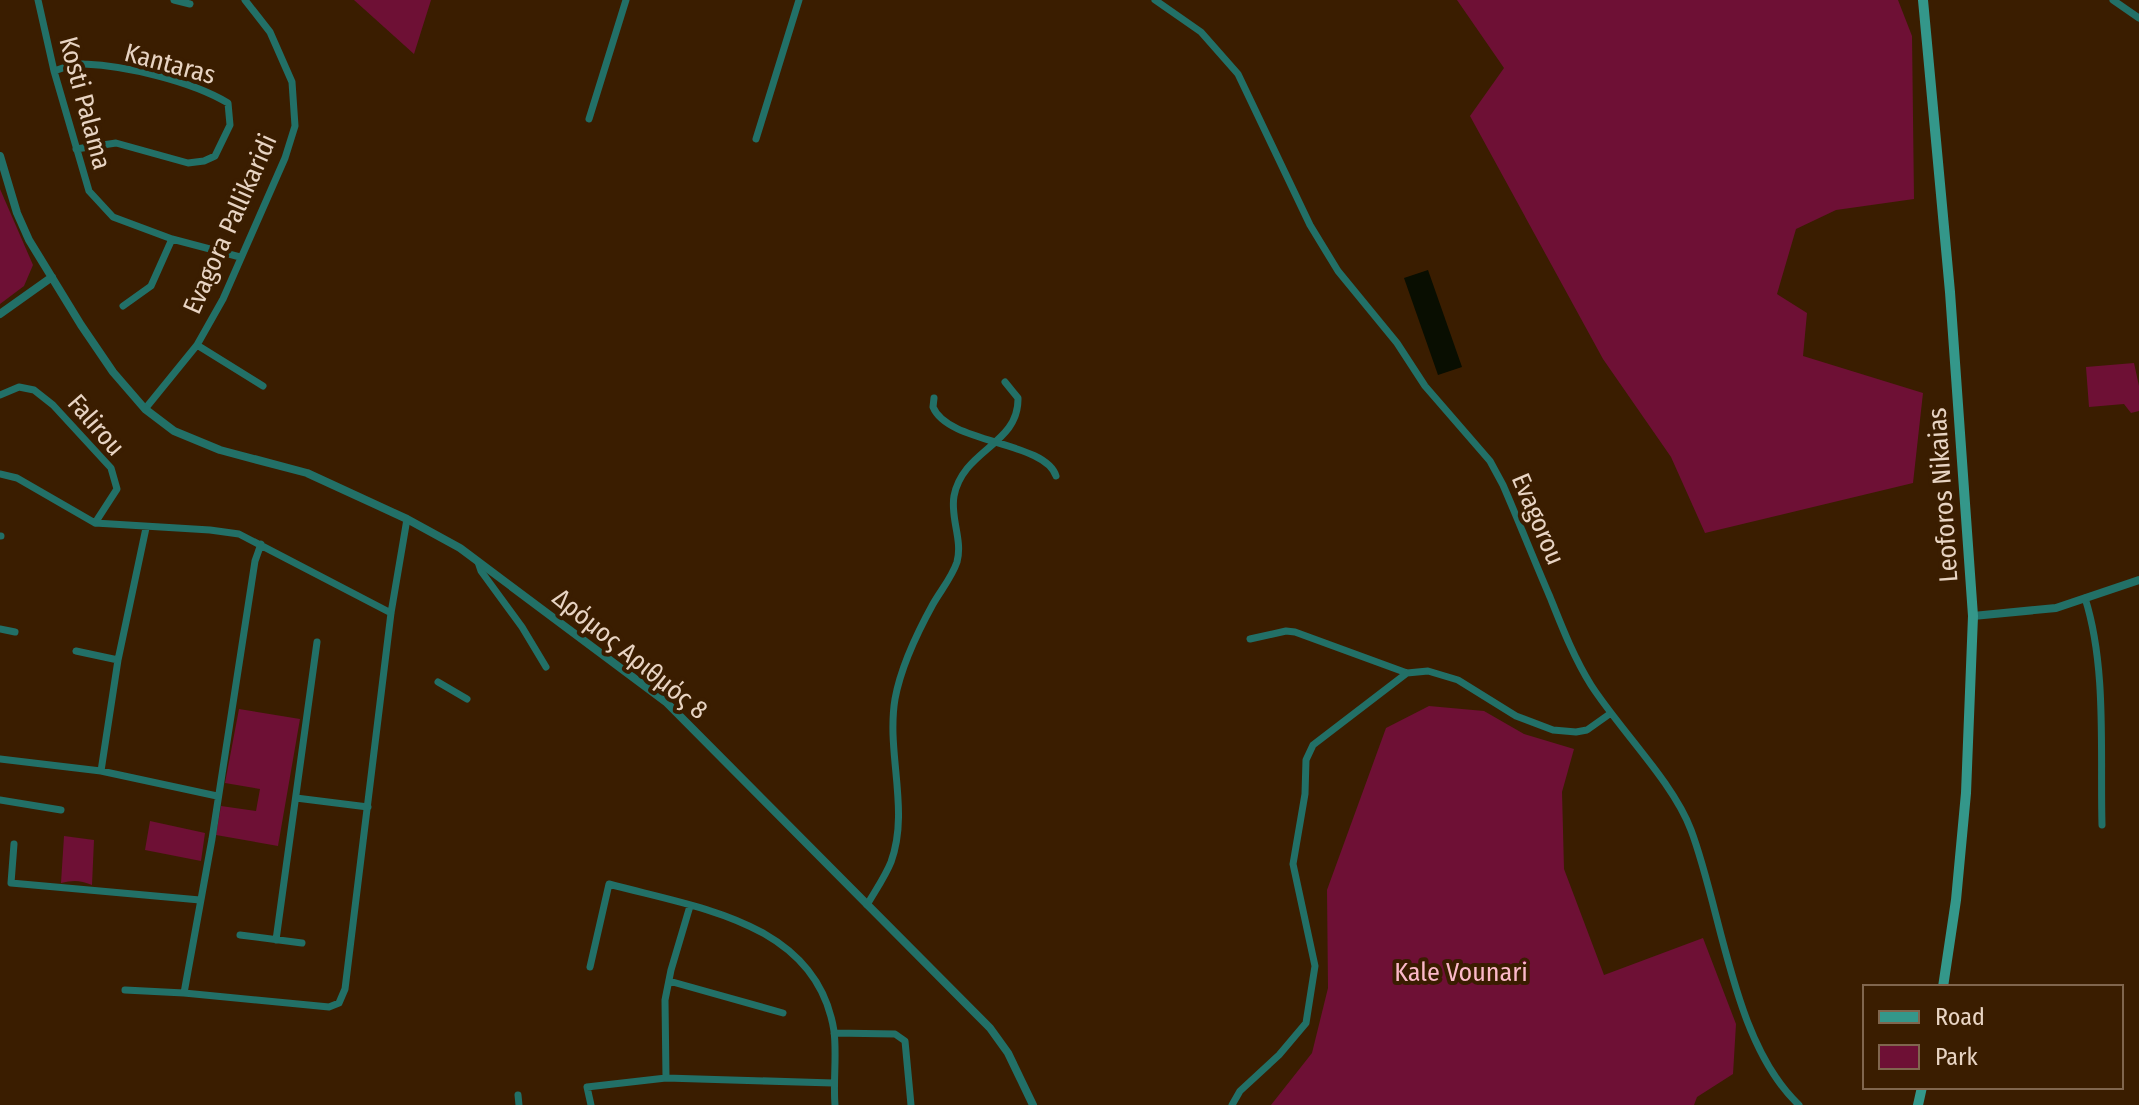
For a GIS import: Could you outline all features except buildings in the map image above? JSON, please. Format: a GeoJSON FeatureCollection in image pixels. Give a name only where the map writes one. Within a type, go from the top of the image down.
{"type":"FeatureCollection","features":[{"type":"Feature","properties":{"kind":"main road","name":"Leoforos Nikaias"},"geometry":{"type":"LineString","coordinates":[[1924,0],[1950,292],[1973,616],[1966,793],[1956,900],[1943,985]]}},
{"type":"Feature","properties":{"kind":"street","name":"Kosti Palama"},"geometry":{"type":"LineString","coordinates":[[38,0],[54,71],[89,191],[113,217],[172,239],[240,257]]}},
{"type":"Feature","properties":{"kind":"street"},"geometry":{"type":"LineString","coordinates":[[174,0],[190,4]]}},
{"type":"Feature","properties":{"kind":"street","name":"Evagora Pallikaridi"},"geometry":{"type":"LineString","coordinates":[[145,409],[197,345],[223,299],[285,158],[295,126],[292,82],[270,32],[245,0]]}},
{"type":"Feature","properties":{"kind":"street"},"geometry":{"type":"LineString","coordinates":[[589,119],[626,0]]}},
{"type":"Feature","properties":{"kind":"street"},"geometry":{"type":"LineString","coordinates":[[756,139],[799,0]]}},
{"type":"Feature","properties":{"kind":"street","name":"Evagorou"},"geometry":{"type":"LineString","coordinates":[[1155,0],[1201,32],[1238,74],[1310,225],[1338,271],[1397,343],[1425,386],[1490,461],[1503,485],[1569,644],[1591,685],[1675,799],[1691,829],[1735,984],[1757,1041],[1776,1076],[1799,1105]]}},
{"type":"Feature","properties":{"kind":"street"},"geometry":{"type":"LineString","coordinates":[[2113,0],[2139,18]]}},
{"type":"Feature","properties":{"kind":"street","name":"Kantaras"},"geometry":{"type":"LineString","coordinates":[[54,71],[81,63],[145,74],[209,92],[228,103],[230,125],[215,156],[204,161],[188,163],[116,143],[76,149]]}},
{"type":"Feature","properties":{"kind":"street","name":"Δρόμος Αριθμός 8"},"geometry":{"type":"LineString","coordinates":[[0,156],[17,213],[29,240],[113,372],[145,409],[174,431],[220,450],[307,473],[407,519],[460,548],[666,702],[990,1028],[1008,1053],[1033,1105]]}},
{"type":"Feature","properties":{"kind":"street"},"geometry":{"type":"LineString","coordinates":[[123,306],[151,286],[172,239]]}},
{"type":"Feature","properties":{"kind":"street"},"geometry":{"type":"LineString","coordinates":[[0,314],[52,277]]}},
{"type":"Feature","properties":{"kind":"street"},"geometry":{"type":"LineString","coordinates":[[197,345],[263,386]]}},
{"type":"Feature","properties":{"kind":"street"},"geometry":{"type":"LineString","coordinates":[[867,905],[887,870],[895,846],[898,817],[893,718],[899,684],[917,636],[958,559],[953,511],[958,482],[976,456],[1006,434],[1018,405],[1018,398],[1005,382]]}},
{"type":"Feature","properties":{"kind":"street","name":"Falirou"},"geometry":{"type":"LineString","coordinates":[[0,395],[19,387],[34,390],[53,405],[111,468],[117,489],[95,523]]}},
{"type":"Feature","properties":{"kind":"street"},"geometry":{"type":"LineString","coordinates":[[934,398],[935,413],[942,419],[980,439],[998,441],[1048,465],[1056,476]]}},
{"type":"Feature","properties":{"kind":"street"},"geometry":{"type":"LineString","coordinates":[[0,474],[17,478],[95,523],[239,534],[391,613]]}},
{"type":"Feature","properties":{"kind":"street"},"geometry":{"type":"LineString","coordinates":[[125,990],[329,1007],[339,1003],[345,989],[391,613],[407,519]]}},
{"type":"Feature","properties":{"kind":"street"},"geometry":{"type":"LineString","coordinates":[[101,771],[118,660],[146,528]]}},
{"type":"Feature","properties":{"kind":"street"},"geometry":{"type":"LineString","coordinates":[[184,993],[255,561],[261,544]]}},
{"type":"Feature","properties":{"kind":"street"},"geometry":{"type":"LineString","coordinates":[[478,562],[546,667]]}},
{"type":"Feature","properties":{"kind":"street"},"geometry":{"type":"LineString","coordinates":[[1973,616],[2056,608],[2139,580]]}},
{"type":"Feature","properties":{"kind":"street"},"geometry":{"type":"LineString","coordinates":[[2085,598],[2091,617],[2098,672],[2102,825]]}},
{"type":"Feature","properties":{"kind":"street"},"geometry":{"type":"LineString","coordinates":[[0,629],[15,632]]}},
{"type":"Feature","properties":{"kind":"street"},"geometry":{"type":"LineString","coordinates":[[1250,639],[1295,632],[1407,673],[1428,671],[1458,680],[1516,716],[1553,730],[1587,730],[1611,713]]}},
{"type":"Feature","properties":{"kind":"street"},"geometry":{"type":"LineString","coordinates":[[276,940],[317,642]]}},
{"type":"Feature","properties":{"kind":"street"},"geometry":{"type":"LineString","coordinates":[[76,651],[118,660]]}},
{"type":"Feature","properties":{"kind":"street"},"geometry":{"type":"LineString","coordinates":[[1232,1105],[1240,1091],[1279,1055],[1306,1023],[1315,966],[1293,864],[1305,794],[1307,754],[1313,745],[1407,673]]}},
{"type":"Feature","properties":{"kind":"street"},"geometry":{"type":"LineString","coordinates":[[438,682],[467,699]]}},
{"type":"Feature","properties":{"kind":"street"},"geometry":{"type":"LineString","coordinates":[[0,759],[101,771],[217,796]]}},
{"type":"Feature","properties":{"kind":"street"},"geometry":{"type":"LineString","coordinates":[[296,798],[368,807]]}},
{"type":"Feature","properties":{"kind":"street"},"geometry":{"type":"LineString","coordinates":[[0,800],[61,810]]}},
{"type":"Feature","properties":{"kind":"street"},"geometry":{"type":"LineString","coordinates":[[14,844],[11,883],[200,900]]}},
{"type":"Feature","properties":{"kind":"street"},"geometry":{"type":"LineString","coordinates":[[590,967],[609,884],[753,926],[789,948],[811,972],[827,1005],[834,1033],[835,1105]]}},
{"type":"Feature","properties":{"kind":"street"},"geometry":{"type":"LineString","coordinates":[[666,1078],[665,1000],[690,906]]}},
{"type":"Feature","properties":{"kind":"street"},"geometry":{"type":"LineString","coordinates":[[240,935],[302,943]]}},
{"type":"Feature","properties":{"kind":"street"},"geometry":{"type":"LineString","coordinates":[[669,981],[783,1013]]}},
{"type":"Feature","properties":{"kind":"street"},"geometry":{"type":"LineString","coordinates":[[834,1033],[901,1036],[905,1041],[911,1105]]}},
{"type":"Feature","properties":{"kind":"street"},"geometry":{"type":"LineString","coordinates":[[591,1105],[587,1087],[666,1078],[833,1083]]}},
{"type":"Feature","properties":{"kind":"street"},"geometry":{"type":"LineString","coordinates":[[518,1095],[519,1105]]}},
{"type":"Feature","properties":{"kind":"green space"},"geometry":{"type":"Polygon","coordinates":[[[354,0],[431,0],[414,54],[354,0]]]}},
{"type":"Feature","properties":{"kind":"green space"},"geometry":{"type":"Polygon","coordinates":[[[1457,0],[1898,0],[1912,36],[1914,199],[1836,210],[1796,229],[1777,294],[1807,313],[1803,356],[1923,393],[1913,483],[1705,533],[1671,457],[1603,359],[1470,116],[1504,68],[1457,0]]]}},
{"type":"Feature","properties":{"kind":"green space"},"geometry":{"type":"Polygon","coordinates":[[[0,189],[33,265],[24,286],[0,304],[0,189]]]}},
{"type":"Feature","properties":{"kind":"green space"},"geometry":{"type":"Polygon","coordinates":[[[2134,363],[2139,386],[2139,411],[2131,413],[2124,404],[2089,407],[2086,367],[2134,363]]]}},
{"type":"Feature","properties":{"kind":"green space","name":"Kale Vounari"},"geometry":{"type":"Polygon","coordinates":[[[1429,706],[1484,711],[1524,734],[1574,749],[1562,792],[1564,869],[1604,975],[1703,938],[1736,1024],[1733,1074],[1697,1097],[1694,1105],[1271,1105],[1312,1053],[1328,988],[1327,890],[1386,728],[1429,706]]]}},
{"type":"Feature","properties":{"kind":"green space"},"geometry":{"type":"Polygon","coordinates":[[[239,709],[300,719],[278,846],[216,835],[221,806],[256,811],[260,789],[225,783],[239,709]]]}},
{"type":"Feature","properties":{"kind":"green space"},"geometry":{"type":"Polygon","coordinates":[[[150,821],[205,833],[201,861],[145,850],[150,821]]]}},
{"type":"Feature","properties":{"kind":"green space"},"geometry":{"type":"Polygon","coordinates":[[[64,836],[94,840],[92,885],[76,881],[61,883],[64,836]]]}},
{"type":"Feature","properties":{"kind":"shaded area"},"geometry":{"type":"Polygon","coordinates":[[[1428,270],[1462,367],[1438,375],[1404,278],[1428,270]]]}}]}
